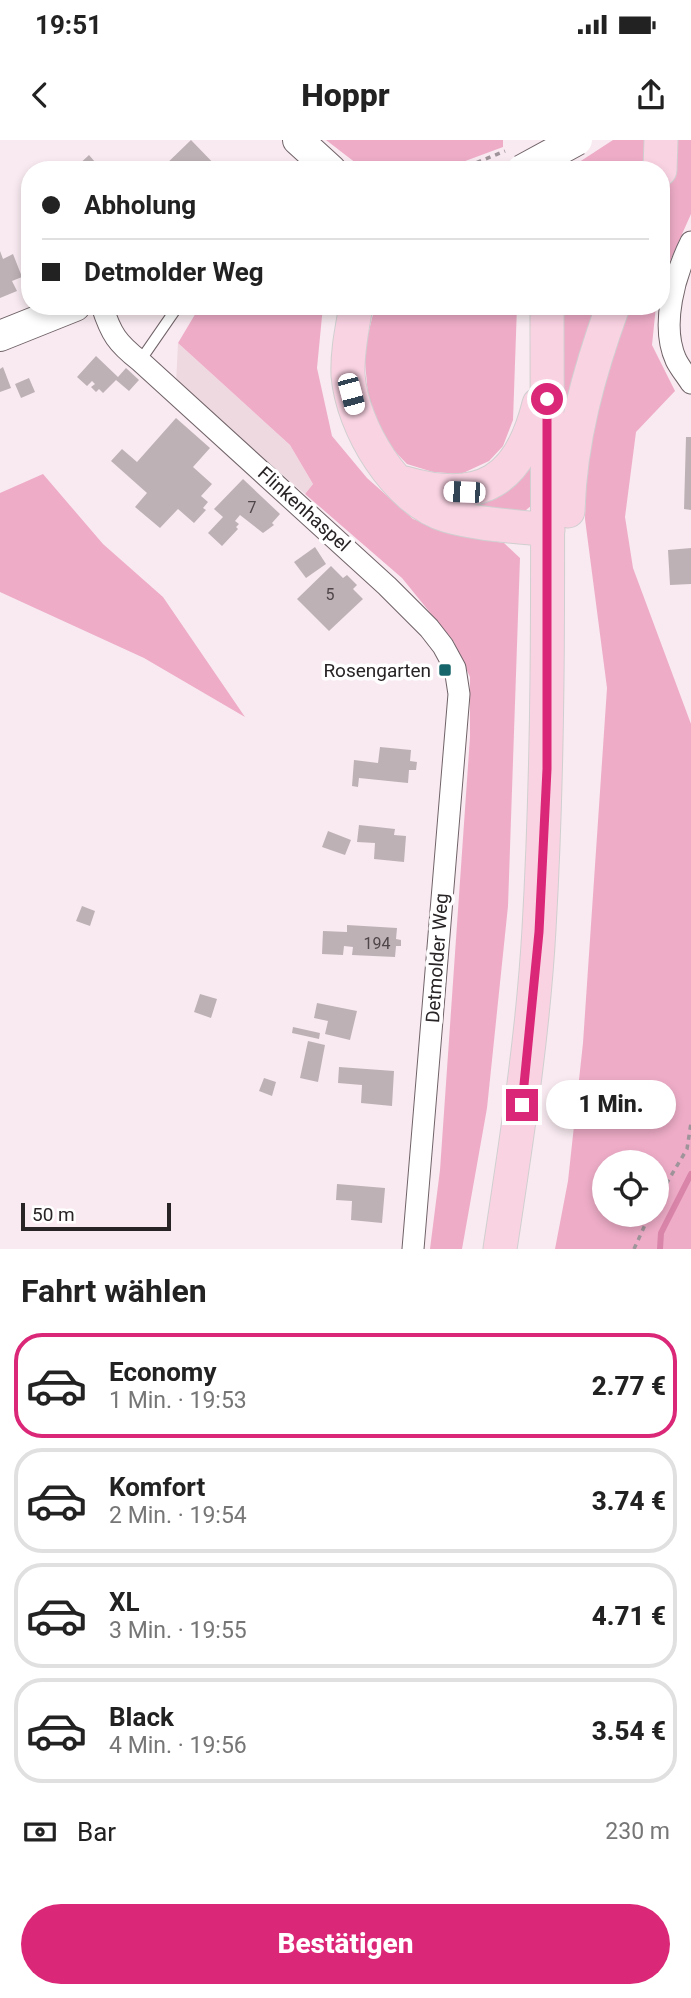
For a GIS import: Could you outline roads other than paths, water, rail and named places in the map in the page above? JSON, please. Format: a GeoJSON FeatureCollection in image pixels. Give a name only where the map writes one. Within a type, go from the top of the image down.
{"type":"FeatureCollection","features":[{"type":"Feature","properties":{"kind":"main road"},"geometry":{"type":"LineString","coordinates":[[546,140],[546,161]]}},
{"type":"Feature","properties":{"kind":"main road"},"geometry":{"type":"LineString","coordinates":[[660,161],[661,140]]}},
{"type":"Feature","properties":{"kind":"main road"},"geometry":{"type":"LineString","coordinates":[[354,315],[348,354],[351,394],[363,432],[378,458],[399,482],[425,507],[447,516],[548,530]]}},
{"type":"Feature","properties":{"kind":"main road"},"geometry":{"type":"LineString","coordinates":[[500,1249],[522,1105],[538,946],[547,769],[547,315]]}},
{"type":"Feature","properties":{"kind":"main road"},"geometry":{"type":"LineString","coordinates":[[548,633],[567,558],[569,482],[578,424],[609,315]]}},
{"type":"Feature","properties":{"kind":"main road"},"geometry":{"type":"LineString","coordinates":[[399,482],[430,491],[464,492],[489,484],[510,467],[522,449],[537,414],[547,373]]}},
{"type":"Feature","properties":{"kind":"street"},"geometry":{"type":"LineString","coordinates":[[298,140],[321,161]]}},
{"type":"Feature","properties":{"kind":"street"},"geometry":{"type":"LineString","coordinates":[[538,161],[577,140]]}},
{"type":"Feature","properties":{"kind":"street"},"geometry":{"type":"LineString","coordinates":[[691,242],[676,285],[670,317],[670,338],[676,359],[691,383]]}},
{"type":"Feature","properties":{"kind":"street"},"geometry":{"type":"LineString","coordinates":[[0,336],[52,315]]}},
{"type":"Feature","properties":{"kind":"street","name":"Flinkenhaspel"},"geometry":{"type":"LineString","coordinates":[[105,315],[111,332],[120,345],[141,361],[387,586],[429,628],[455,668]]}},
{"type":"Feature","properties":{"kind":"street","name":"Detmolder Weg"},"geometry":{"type":"LineString","coordinates":[[413,1249],[459,694],[455,668]]}},
{"type":"Feature","properties":{"kind":"lane"},"geometry":{"type":"LineString","coordinates":[[141,361],[172,315]]}},
{"type":"Feature","properties":{"kind":"waterway"},"geometry":{"type":"LineString","coordinates":[[660,1249],[661,1233],[691,1174]]}},
{"type":"Feature","properties":{"kind":"place","name":"Rosengarten"},"geometry":{"type":"Point","coordinates":[445,670]}}]}
